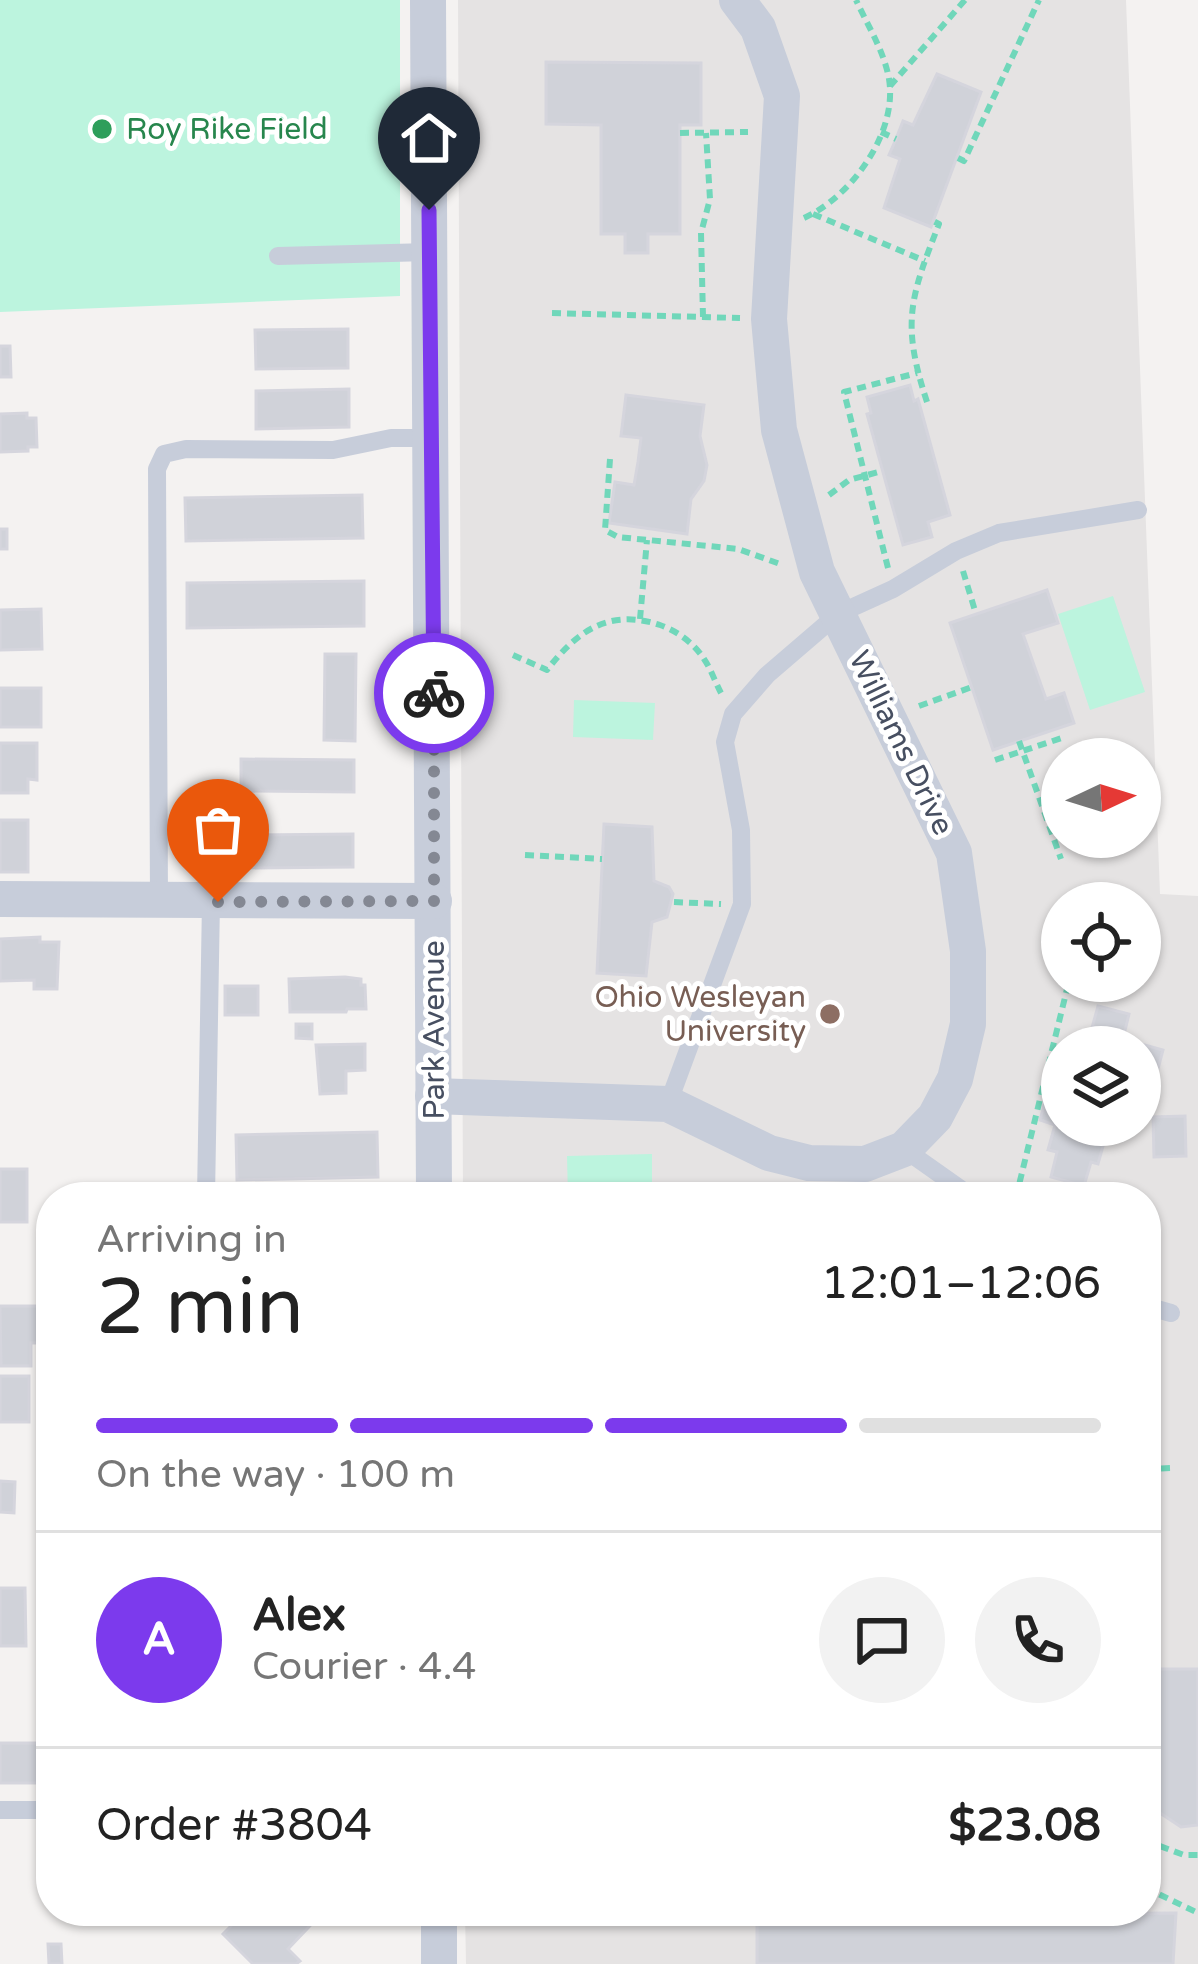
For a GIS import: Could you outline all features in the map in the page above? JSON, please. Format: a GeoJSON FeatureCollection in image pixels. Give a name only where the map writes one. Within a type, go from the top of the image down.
{"type":"FeatureCollection","features":[{"type":"Feature","properties":{"kind":"street","name":"Park Avenue"},"geometry":{"type":"LineString","coordinates":[[428,0],[434,1182]]}},
{"type":"Feature","properties":{"kind":"street","name":"Williams Drive"},"geometry":{"type":"LineString","coordinates":[[737,0],[758,28],[782,96],[769,319],[778,430],[817,572],[955,853],[968,951],[968,1024],[955,1079],[935,1117],[904,1149]]}},
{"type":"Feature","properties":{"kind":"street"},"geometry":{"type":"LineString","coordinates":[[0,899],[434,901]]}},
{"type":"Feature","properties":{"kind":"street"},"geometry":{"type":"LineString","coordinates":[[433,1096],[668,1104],[769,1154],[809,1162],[865,1164],[904,1149]]}},
{"type":"Feature","properties":{"kind":"street"},"geometry":{"type":"LineString","coordinates":[[439,1926],[439,1964]]}},
{"type":"Feature","properties":{"kind":"lane"},"geometry":{"type":"LineString","coordinates":[[278,256],[429,252]]}},
{"type":"Feature","properties":{"kind":"lane"},"geometry":{"type":"LineString","coordinates":[[159,900],[157,469],[164,454],[186,449],[333,450],[391,437],[431,438]]}},
{"type":"Feature","properties":{"kind":"lane"},"geometry":{"type":"LineString","coordinates":[[668,1104],[742,904],[741,830],[724,742],[733,714],[767,674],[838,614],[893,589],[956,551],[999,533],[1138,510]]}},
{"type":"Feature","properties":{"kind":"lane"},"geometry":{"type":"LineString","coordinates":[[206,1182],[211,901]]}},
{"type":"Feature","properties":{"kind":"lane"},"geometry":{"type":"LineString","coordinates":[[904,1149],[951,1182]]}},
{"type":"Feature","properties":{"kind":"lane"},"geometry":{"type":"LineString","coordinates":[[1161,1310],[1171,1312]]}},
{"type":"Feature","properties":{"kind":"lane"},"geometry":{"type":"LineString","coordinates":[[0,1810],[36,1810]]}},
{"type":"Feature","properties":{"kind":"path"},"geometry":{"type":"LineString","coordinates":[[772,227],[813,214],[855,179],[880,132],[890,86],[885,59],[856,0]]}},
{"type":"Feature","properties":{"kind":"path"},"geometry":{"type":"LineString","coordinates":[[890,86],[965,0]]}},
{"type":"Feature","properties":{"kind":"path"},"geometry":{"type":"LineString","coordinates":[[958,158],[964,161],[1039,0]]}},
{"type":"Feature","properties":{"kind":"path"},"geometry":{"type":"LineString","coordinates":[[680,133],[782,131]]}},
{"type":"Feature","properties":{"kind":"path"},"geometry":{"type":"LineString","coordinates":[[880,132],[896,139]]}},
{"type":"Feature","properties":{"kind":"path"},"geometry":{"type":"LineString","coordinates":[[703,317],[701,232],[710,199],[706,133]]}},
{"type":"Feature","properties":{"kind":"path"},"geometry":{"type":"LineString","coordinates":[[813,214],[925,261]]}},
{"type":"Feature","properties":{"kind":"path"},"geometry":{"type":"LineString","coordinates":[[927,402],[917,373],[910,304],[939,224],[933,221]]}},
{"type":"Feature","properties":{"kind":"path"},"geometry":{"type":"LineString","coordinates":[[552,313],[769,319]]}},
{"type":"Feature","properties":{"kind":"path"},"geometry":{"type":"LineString","coordinates":[[893,589],[844,392],[917,373]]}},
{"type":"Feature","properties":{"kind":"path"},"geometry":{"type":"LineString","coordinates":[[610,459],[605,530],[618,537],[738,549],[817,572]]}},
{"type":"Feature","properties":{"kind":"path"},"geometry":{"type":"LineString","coordinates":[[800,512],[850,480],[882,471]]}},
{"type":"Feature","properties":{"kind":"path"},"geometry":{"type":"LineString","coordinates":[[640,619],[647,541]]}},
{"type":"Feature","properties":{"kind":"path"},"geometry":{"type":"LineString","coordinates":[[956,551],[976,614]]}},
{"type":"Feature","properties":{"kind":"path"},"geometry":{"type":"LineString","coordinates":[[513,655],[547,670],[580,634],[600,622],[640,619],[685,638],[704,658],[733,714]]}},
{"type":"Feature","properties":{"kind":"path"},"geometry":{"type":"LineString","coordinates":[[889,717],[972,687]]}},
{"type":"Feature","properties":{"kind":"path"},"geometry":{"type":"LineString","coordinates":[[995,760],[1065,736]]}},
{"type":"Feature","properties":{"kind":"path"},"geometry":{"type":"LineString","coordinates":[[1019,741],[1061,859]]}},
{"type":"Feature","properties":{"kind":"path"},"geometry":{"type":"LineString","coordinates":[[525,855],[602,859]]}},
{"type":"Feature","properties":{"kind":"path"},"geometry":{"type":"LineString","coordinates":[[674,902],[742,904]]}},
{"type":"Feature","properties":{"kind":"path"},"geometry":{"type":"LineString","coordinates":[[1020,1182],[1064,1002]]}},
{"type":"Feature","properties":{"kind":"path"},"geometry":{"type":"LineString","coordinates":[[1161,1468],[1172,1468]]}},
{"type":"Feature","properties":{"kind":"path"},"geometry":{"type":"LineString","coordinates":[[1161,1847],[1184,1856],[1198,1855]]}},
{"type":"Feature","properties":{"kind":"path"},"geometry":{"type":"LineString","coordinates":[[1161,1895],[1198,1913]]}},
{"type":"Feature","properties":{"kind":"shaded area","name":"Ohio Wesleyan University"},"geometry":{"type":"Polygon","coordinates":[[[458,0],[1126,0],[1154,738],[1041,738],[1041,858],[1159,858],[1160,882],[1041,882],[1041,1002],[1161,1002],[1161,894],[1198,896],[1198,1964],[466,1964],[465,1926],[1161,1926],[1161,1182],[463,1182],[458,0]]]}},
{"type":"Feature","properties":{"kind":"green space","name":"Roy Rike Field"},"geometry":{"type":"Polygon","coordinates":[[[0,0],[400,0],[400,296],[0,312],[0,0]]]}},
{"type":"Feature","properties":{"kind":"green space"},"geometry":{"type":"Polygon","coordinates":[[[1113,596],[1145,692],[1090,710],[1058,614],[1113,596]]]}},
{"type":"Feature","properties":{"kind":"green space"},"geometry":{"type":"Polygon","coordinates":[[[574,700],[655,703],[653,740],[573,737],[574,700]]]}},
{"type":"Feature","properties":{"kind":"green space"},"geometry":{"type":"Polygon","coordinates":[[[652,1154],[652,1182],[568,1182],[567,1156],[652,1154]]]}},
{"type":"Feature","properties":{"kind":"building"},"geometry":{"type":"Polygon","coordinates":[[[546,62],[701,63],[701,125],[680,125],[680,234],[648,234],[648,253],[625,253],[625,234],[601,234],[601,125],[546,124],[546,62]]]}},
{"type":"Feature","properties":{"kind":"building"},"geometry":{"type":"Polygon","coordinates":[[[937,74],[981,92],[931,227],[884,208],[900,159],[889,155],[903,121],[913,125],[937,74]]]}},
{"type":"Feature","properties":{"kind":"building"},"geometry":{"type":"Polygon","coordinates":[[[348,329],[348,368],[256,369],[255,330],[348,329]]]}},
{"type":"Feature","properties":{"kind":"building"},"geometry":{"type":"Polygon","coordinates":[[[0,346],[10,346],[11,377],[0,377],[0,346]]]}},
{"type":"Feature","properties":{"kind":"building"},"geometry":{"type":"Polygon","coordinates":[[[910,385],[950,515],[928,522],[932,537],[903,545],[867,414],[871,413],[867,397],[910,385]]]}},
{"type":"Feature","properties":{"kind":"building"},"geometry":{"type":"Polygon","coordinates":[[[349,389],[349,427],[256,429],[256,391],[349,389]]]}},
{"type":"Feature","properties":{"kind":"building"},"geometry":{"type":"Polygon","coordinates":[[[626,395],[704,405],[700,436],[707,465],[704,481],[691,499],[687,534],[609,523],[615,482],[634,485],[638,462],[641,438],[621,436],[626,395]]]}},
{"type":"Feature","properties":{"kind":"building"},"geometry":{"type":"Polygon","coordinates":[[[27,413],[27,418],[36,418],[37,447],[0,452],[0,414],[27,413]]]}},
{"type":"Feature","properties":{"kind":"building"},"geometry":{"type":"Polygon","coordinates":[[[362,495],[363,538],[186,541],[185,498],[362,495]]]}},
{"type":"Feature","properties":{"kind":"building"},"geometry":{"type":"Polygon","coordinates":[[[0,529],[7,529],[7,549],[0,549],[0,529]]]}},
{"type":"Feature","properties":{"kind":"building"},"geometry":{"type":"Polygon","coordinates":[[[364,581],[364,626],[187,628],[187,583],[364,581]]]}},
{"type":"Feature","properties":{"kind":"building"},"geometry":{"type":"Polygon","coordinates":[[[1047,590],[1058,623],[1023,634],[1046,699],[1064,693],[1074,723],[993,750],[950,623],[1047,590]]]}},
{"type":"Feature","properties":{"kind":"building"},"geometry":{"type":"Polygon","coordinates":[[[41,609],[42,649],[0,650],[0,610],[41,609]]]}},
{"type":"Feature","properties":{"kind":"building"},"geometry":{"type":"Polygon","coordinates":[[[325,654],[356,654],[355,741],[324,740],[325,654]]]}},
{"type":"Feature","properties":{"kind":"building"},"geometry":{"type":"Polygon","coordinates":[[[0,688],[41,688],[41,727],[0,727],[0,688]]]}},
{"type":"Feature","properties":{"kind":"building"},"geometry":{"type":"Polygon","coordinates":[[[0,743],[37,743],[37,780],[28,779],[28,793],[0,793],[0,743]]]}},
{"type":"Feature","properties":{"kind":"building"},"geometry":{"type":"Polygon","coordinates":[[[241,759],[354,760],[354,792],[241,791],[241,759]]]}},
{"type":"Feature","properties":{"kind":"building"},"geometry":{"type":"Polygon","coordinates":[[[0,820],[28,820],[28,872],[0,872],[0,820]]]}},
{"type":"Feature","properties":{"kind":"building"},"geometry":{"type":"Polygon","coordinates":[[[604,824],[652,827],[654,881],[673,894],[667,917],[652,922],[646,976],[597,973],[604,824]]]}},
{"type":"Feature","properties":{"kind":"building"},"geometry":{"type":"Polygon","coordinates":[[[353,834],[353,867],[240,868],[240,835],[353,834]]]}},
{"type":"Feature","properties":{"kind":"building"},"geometry":{"type":"Polygon","coordinates":[[[40,937],[40,942],[59,942],[57,989],[34,989],[34,980],[0,981],[0,939],[40,937]]]}},
{"type":"Feature","properties":{"kind":"building"},"geometry":{"type":"Polygon","coordinates":[[[289,979],[361,979],[365,985],[366,1009],[290,1012],[289,979]]]}},
{"type":"Feature","properties":{"kind":"building"},"geometry":{"type":"Polygon","coordinates":[[[225,986],[258,986],[258,1015],[225,1015],[225,986]]]}},
{"type":"Feature","properties":{"kind":"building"},"geometry":{"type":"Polygon","coordinates":[[[1098,1006],[1129,1014],[1126,1026],[1092,1026],[1098,1006]]]}},
{"type":"Feature","properties":{"kind":"building"},"geometry":{"type":"Polygon","coordinates":[[[296,1024],[312,1024],[312,1039],[296,1038],[296,1024]]]}},
{"type":"Feature","properties":{"kind":"building"},"geometry":{"type":"Polygon","coordinates":[[[365,1044],[365,1070],[346,1071],[346,1093],[320,1094],[316,1045],[365,1044]]]}},
{"type":"Feature","properties":{"kind":"building"},"geometry":{"type":"Polygon","coordinates":[[[1185,1116],[1186,1156],[1154,1157],[1154,1146],[1161,1146],[1161,1117],[1185,1116]]]}},
{"type":"Feature","properties":{"kind":"building"},"geometry":{"type":"Polygon","coordinates":[[[377,1132],[378,1177],[237,1180],[236,1135],[377,1132]]]}},
{"type":"Feature","properties":{"kind":"building"},"geometry":{"type":"Polygon","coordinates":[[[1049,1146],[1103,1146],[1098,1164],[1091,1162],[1085,1182],[1051,1177],[1057,1152],[1048,1150],[1049,1146]]]}},
{"type":"Feature","properties":{"kind":"building"},"geometry":{"type":"Polygon","coordinates":[[[0,1169],[27,1169],[27,1222],[0,1222],[0,1169]]]}},
{"type":"Feature","properties":{"kind":"building"},"geometry":{"type":"Polygon","coordinates":[[[0,1306],[36,1306],[31,1366],[1,1366],[0,1306]]]}},
{"type":"Feature","properties":{"kind":"building"},"geometry":{"type":"Polygon","coordinates":[[[0,1376],[29,1376],[29,1422],[0,1422],[0,1376]]]}},
{"type":"Feature","properties":{"kind":"building"},"geometry":{"type":"Polygon","coordinates":[[[0,1481],[15,1482],[14,1513],[0,1512],[0,1481]]]}},
{"type":"Feature","properties":{"kind":"building"},"geometry":{"type":"Polygon","coordinates":[[[0,1588],[25,1588],[26,1646],[0,1646],[0,1588]]]}},
{"type":"Feature","properties":{"kind":"building"},"geometry":{"type":"Polygon","coordinates":[[[1161,1669],[1198,1669],[1198,1825],[1181,1827],[1161,1814],[1161,1669]]]}},
{"type":"Feature","properties":{"kind":"building"},"geometry":{"type":"Polygon","coordinates":[[[0,1743],[36,1743],[36,1783],[0,1783],[0,1743]]]}},
{"type":"Feature","properties":{"kind":"building"},"geometry":{"type":"Polygon","coordinates":[[[1161,1913],[1176,1913],[1173,1964],[757,1964],[757,1926],[1161,1926],[1161,1913]]]}},
{"type":"Feature","properties":{"kind":"building"},"geometry":{"type":"Polygon","coordinates":[[[231,1926],[310,1926],[288,1949],[300,1961],[296,1964],[253,1964],[223,1934],[231,1926]]]}},
{"type":"Feature","properties":{"kind":"building"},"geometry":{"type":"Polygon","coordinates":[[[48,1944],[61,1944],[62,1964],[49,1964],[48,1944]]]}},
{"type":"Feature","properties":{"kind":"way so far"},"geometry":{"type":"LineString","coordinates":[[218,902],[434,901],[434,693]]}},
{"type":"Feature","properties":{"kind":"place","name":"Roy Rike Field"},"geometry":{"type":"Point","coordinates":[102,129]}},
{"type":"Feature","properties":{"kind":"place","name":"Ohio Wesleyan University"},"geometry":{"type":"Point","coordinates":[830,1014]}},
{"type":"Feature","properties":{"kind":"route"},"geometry":{"type":"LineString","coordinates":[[429,210],[434,693]]}}]}
